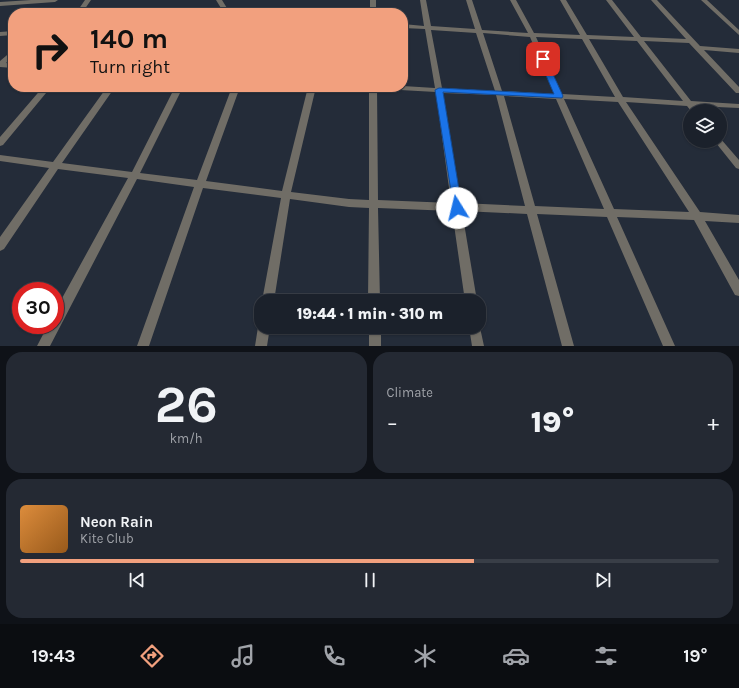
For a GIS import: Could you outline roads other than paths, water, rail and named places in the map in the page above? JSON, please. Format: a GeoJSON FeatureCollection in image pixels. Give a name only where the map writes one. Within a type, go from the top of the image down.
{"type":"FeatureCollection","features":[{"type":"Feature","properties":{"kind":"street"},"geometry":{"type":"LineString","coordinates":[[0,4],[55,0]]}},
{"type":"Feature","properties":{"kind":"street"},"geometry":{"type":"LineString","coordinates":[[423,0],[439,90],[470,294]]}},
{"type":"Feature","properties":{"kind":"street"},"geometry":{"type":"LineString","coordinates":[[469,0],[499,93],[568,346]]}},
{"type":"Feature","properties":{"kind":"street"},"geometry":{"type":"LineString","coordinates":[[513,0],[532,35],[669,346]]}},
{"type":"Feature","properties":{"kind":"street"},"geometry":{"type":"LineString","coordinates":[[563,0],[621,100],[697,216],[739,291]]}},
{"type":"Feature","properties":{"kind":"street"},"geometry":{"type":"LineString","coordinates":[[609,0],[689,104]]}},
{"type":"Feature","properties":{"kind":"street"},"geometry":{"type":"LineString","coordinates":[[654,0],[690,41],[739,91]]}},
{"type":"Feature","properties":{"kind":"street"},"geometry":{"type":"LineString","coordinates":[[704,0],[739,33]]}},
{"type":"Feature","properties":{"kind":"street"},"geometry":{"type":"LineString","coordinates":[[408,26],[532,35],[690,41]]}},
{"type":"Feature","properties":{"kind":"street"},"geometry":{"type":"LineString","coordinates":[[698,48],[739,51]]}},
{"type":"Feature","properties":{"kind":"street"},"geometry":{"type":"LineString","coordinates":[[0,65],[8,57]]}},
{"type":"Feature","properties":{"kind":"street"},"geometry":{"type":"LineString","coordinates":[[408,88],[689,104]]}},
{"type":"Feature","properties":{"kind":"street"},"geometry":{"type":"LineString","coordinates":[[0,143],[43,92]]}},
{"type":"Feature","properties":{"kind":"street"},"geometry":{"type":"LineString","coordinates":[[0,246],[34,195],[108,92]]}},
{"type":"Feature","properties":{"kind":"street"},"geometry":{"type":"LineString","coordinates":[[64,306],[134,176],[176,92]]}},
{"type":"Feature","properties":{"kind":"street"},"geometry":{"type":"LineString","coordinates":[[143,346],[234,92]]}},
{"type":"Feature","properties":{"kind":"street"},"geometry":{"type":"LineString","coordinates":[[269,294],[286,195],[311,92]]}},
{"type":"Feature","properties":{"kind":"street"},"geometry":{"type":"LineString","coordinates":[[373,92],[374,294]]}},
{"type":"Feature","properties":{"kind":"street"},"geometry":{"type":"LineString","coordinates":[[727,106],[739,106]]}},
{"type":"Feature","properties":{"kind":"street"},"geometry":{"type":"LineString","coordinates":[[725,148],[739,166]]}},
{"type":"Feature","properties":{"kind":"street"},"geometry":{"type":"LineString","coordinates":[[0,158],[349,203],[611,214],[697,216],[739,219]]}},
{"type":"Feature","properties":{"kind":"street"},"geometry":{"type":"LineString","coordinates":[[43,346],[49,334]]}},
{"type":"Feature","properties":{"kind":"street"},"geometry":{"type":"LineString","coordinates":[[260,346],[263,334]]}},
{"type":"Feature","properties":{"kind":"street"},"geometry":{"type":"LineString","coordinates":[[374,334],[375,346]]}},
{"type":"Feature","properties":{"kind":"street"},"geometry":{"type":"LineString","coordinates":[[476,334],[478,346]]}}]}
